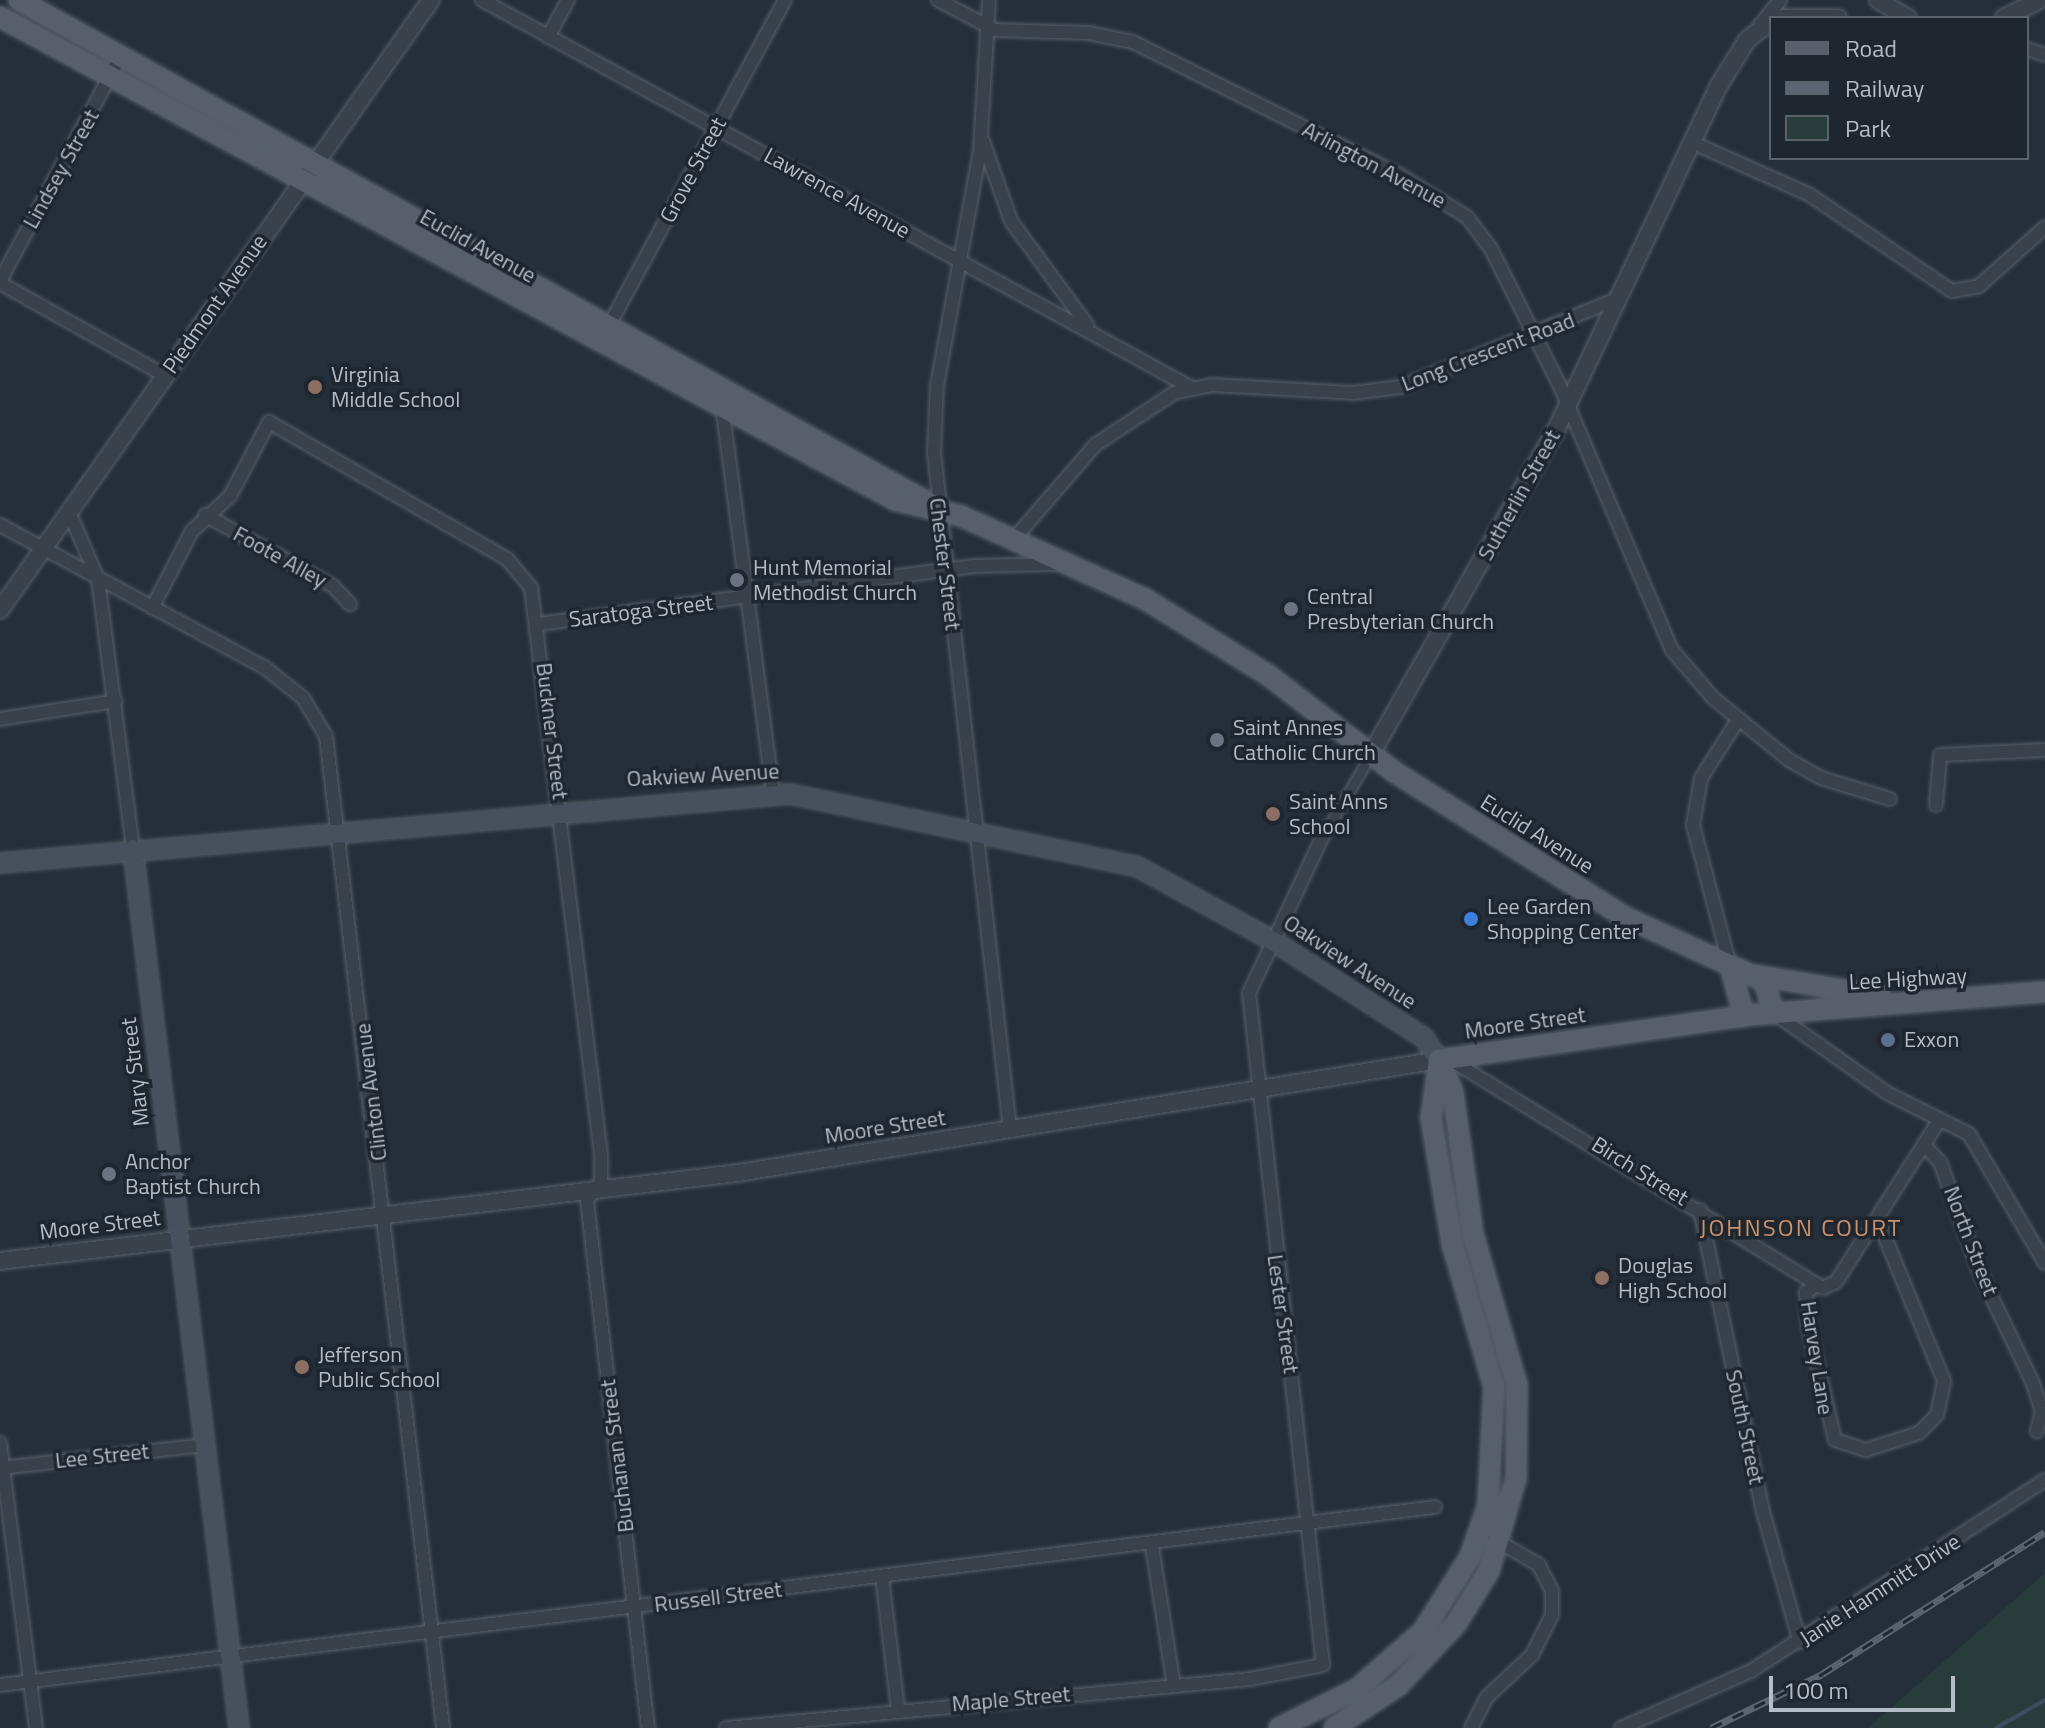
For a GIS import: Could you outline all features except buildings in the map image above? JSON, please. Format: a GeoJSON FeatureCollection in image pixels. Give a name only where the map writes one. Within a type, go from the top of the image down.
{"type":"FeatureCollection","features":[{"type":"Feature","properties":{"kind":"main road","name":"Euclid Avenue"},"geometry":{"type":"LineString","coordinates":[[19,0],[316,162],[506,278],[606,332],[719,384],[895,500],[936,507],[1076,566],[1227,649],[1371,754],[1625,917],[1754,975],[1913,1001]]}},
{"type":"Feature","properties":{"kind":"main road","name":"Euclid Avenue"},"geometry":{"type":"LineString","coordinates":[[0,17],[302,182],[506,278]]}},
{"type":"Feature","properties":{"kind":"main road","name":"Euclid Avenue"},"geometry":{"type":"LineString","coordinates":[[606,332],[722,406],[824,451]]}},
{"type":"Feature","properties":{"kind":"main road","name":"Oakview Avenue"},"geometry":{"type":"LineString","coordinates":[[0,863],[561,809],[773,793],[978,831],[1136,866],[1270,939],[1424,1038],[1439,1060]]}},
{"type":"Feature","properties":{"kind":"main road","name":"Mary Street"},"geometry":{"type":"LineString","coordinates":[[133,849],[239,1728]]}},
{"type":"Feature","properties":{"kind":"main road"},"geometry":{"type":"LineString","coordinates":[[1730,966],[1744,1016]]}},
{"type":"Feature","properties":{"kind":"main road"},"geometry":{"type":"LineString","coordinates":[[1754,975],[1771,992],[1774,1013]]}},
{"type":"Feature","properties":{"kind":"main road","name":"Lee Highway"},"geometry":{"type":"LineString","coordinates":[[1774,1013],[2045,992]]}},
{"type":"Feature","properties":{"kind":"main road","name":"Moore Street"},"geometry":{"type":"LineString","coordinates":[[1439,1060],[1774,1013]]}},
{"type":"Feature","properties":{"kind":"main road"},"geometry":{"type":"LineString","coordinates":[[1279,1728],[1357,1689],[1404,1652],[1440,1609],[1479,1534],[1496,1448],[1494,1387],[1452,1243],[1431,1118],[1439,1060]]}},
{"type":"Feature","properties":{"kind":"main road"},"geometry":{"type":"LineString","coordinates":[[1334,1728],[1398,1686],[1434,1651],[1476,1595],[1500,1542],[1516,1478],[1517,1385],[1473,1235],[1453,1092],[1439,1060]]}},
{"type":"Feature","properties":{"kind":"street","name":"Piedmont Avenue"},"geometry":{"type":"LineString","coordinates":[[0,610],[431,0]]}},
{"type":"Feature","properties":{"kind":"street","name":"Lawrence Avenue"},"geometry":{"type":"LineString","coordinates":[[482,0],[1192,388]]}},
{"type":"Feature","properties":{"kind":"street"},"geometry":{"type":"LineString","coordinates":[[548,37],[568,0]]}},
{"type":"Feature","properties":{"kind":"street","name":"Grove Street"},"geometry":{"type":"LineString","coordinates":[[606,332],[785,0]]}},
{"type":"Feature","properties":{"kind":"street","name":"Arlington Avenue"},"geometry":{"type":"LineString","coordinates":[[938,0],[988,27],[1133,42],[1400,175],[1481,232],[1566,404],[1661,632],[1738,720],[1812,775],[1890,799]]}},
{"type":"Feature","properties":{"kind":"street","name":"Chester Street"},"geometry":{"type":"LineString","coordinates":[[989,0],[981,134],[937,385],[936,507],[978,831],[1010,1130]]}},
{"type":"Feature","properties":{"kind":"street"},"geometry":{"type":"LineString","coordinates":[[1878,0],[1905,16]]}},
{"type":"Feature","properties":{"kind":"street"},"geometry":{"type":"LineString","coordinates":[[2008,16],[2039,0]]}},
{"type":"Feature","properties":{"kind":"street"},"geometry":{"type":"LineString","coordinates":[[1619,298],[1691,142],[1764,24]]}},
{"type":"Feature","properties":{"kind":"street","name":"Lindsey Street"},"geometry":{"type":"LineString","coordinates":[[0,282],[121,55]]}},
{"type":"Feature","properties":{"kind":"street"},"geometry":{"type":"LineString","coordinates":[[981,134],[1028,250],[1102,337]]}},
{"type":"Feature","properties":{"kind":"street"},"geometry":{"type":"LineString","coordinates":[[1691,142],[1839,211],[1952,291],[1979,286],[2045,227]]}},
{"type":"Feature","properties":{"kind":"street"},"geometry":{"type":"LineString","coordinates":[[0,282],[164,375]]}},
{"type":"Feature","properties":{"kind":"street","name":"Long Crescent Road"},"geometry":{"type":"LineString","coordinates":[[1014,539],[1116,427],[1192,388],[1374,392],[1535,336],[1619,298]]}},
{"type":"Feature","properties":{"kind":"street","name":"Sutherlin Street"},"geometry":{"type":"LineString","coordinates":[[1270,939],[1323,836],[1566,404],[1619,298]]}},
{"type":"Feature","properties":{"kind":"street"},"geometry":{"type":"LineString","coordinates":[[719,384],[773,793]]}},
{"type":"Feature","properties":{"kind":"street","name":"Buckner Street"},"geometry":{"type":"LineString","coordinates":[[205,515],[230,496],[265,425],[507,559],[531,588],[539,624],[601,1155],[596,1188]]}},
{"type":"Feature","properties":{"kind":"street","name":"Mary Street"},"geometry":{"type":"LineString","coordinates":[[69,512],[98,579],[133,849]]}},
{"type":"Feature","properties":{"kind":"street"},"geometry":{"type":"LineString","coordinates":[[152,608],[205,515]]}},
{"type":"Feature","properties":{"kind":"street","name":"Foote Alley"},"geometry":{"type":"LineString","coordinates":[[205,515],[333,586],[350,604]]}},
{"type":"Feature","properties":{"kind":"street","name":"Clinton Avenue"},"geometry":{"type":"LineString","coordinates":[[0,525],[264,667],[303,698],[326,736],[340,830],[443,1728]]}},
{"type":"Feature","properties":{"kind":"street","name":"Saratoga Street"},"geometry":{"type":"LineString","coordinates":[[539,624],[1013,562],[1076,566]]}},
{"type":"Feature","properties":{"kind":"street"},"geometry":{"type":"LineString","coordinates":[[0,719],[116,701]]}},
{"type":"Feature","properties":{"kind":"street"},"geometry":{"type":"LineString","coordinates":[[1730,966],[1693,825],[1701,778],[1738,720]]}},
{"type":"Feature","properties":{"kind":"street"},"geometry":{"type":"LineString","coordinates":[[1936,805],[1940,755],[2045,750]]}},
{"type":"Feature","properties":{"kind":"street","name":"Lester Street"},"geometry":{"type":"LineString","coordinates":[[1270,939],[1249,993],[1257,1086],[1325,1657],[1320,1667],[1297,1672]]}},
{"type":"Feature","properties":{"kind":"street"},"geometry":{"type":"LineString","coordinates":[[1774,1013],[1833,1059],[1977,1142],[2045,1263]]}},
{"type":"Feature","properties":{"kind":"street","name":"Moore Street"},"geometry":{"type":"LineString","coordinates":[[0,1261],[596,1188],[1010,1130],[1257,1086],[1439,1060]]}},
{"type":"Feature","properties":{"kind":"street","name":"Birch Street"},"geometry":{"type":"LineString","coordinates":[[1439,1060],[1476,1069],[1815,1286]]}},
{"type":"Feature","properties":{"kind":"street"},"geometry":{"type":"LineString","coordinates":[[1815,1286],[1836,1282],[1939,1121]]}},
{"type":"Feature","properties":{"kind":"street","name":"North Street"},"geometry":{"type":"LineString","coordinates":[[1924,1145],[1940,1162],[1980,1273],[2032,1381],[2042,1411],[2037,1431]]}},
{"type":"Feature","properties":{"kind":"street","name":"Buchanan Street"},"geometry":{"type":"LineString","coordinates":[[596,1188],[587,1200],[648,1728]]}},
{"type":"Feature","properties":{"kind":"street","name":"South Street"},"geometry":{"type":"LineString","coordinates":[[1700,1210],[1762,1508],[1800,1642]]}},
{"type":"Feature","properties":{"kind":"street","name":"Harvey Lane"},"geometry":{"type":"LineString","coordinates":[[1815,1286],[1806,1292],[1808,1324],[1835,1440],[1866,1450],[1919,1433],[1943,1404],[1944,1381],[1877,1218]]}},
{"type":"Feature","properties":{"kind":"street"},"geometry":{"type":"LineString","coordinates":[[0,1443],[36,1728]]}},
{"type":"Feature","properties":{"kind":"street","name":"Lee Street"},"geometry":{"type":"LineString","coordinates":[[2,1468],[204,1445]]}},
{"type":"Feature","properties":{"kind":"street","name":"Janie Hammitt Drive"},"geometry":{"type":"LineString","coordinates":[[1621,1728],[1717,1690],[1800,1642],[2045,1480]]}},
{"type":"Feature","properties":{"kind":"street","name":"Russell Street"},"geometry":{"type":"LineString","coordinates":[[0,1685],[1152,1546],[1435,1507]]}},
{"type":"Feature","properties":{"kind":"street"},"geometry":{"type":"LineString","coordinates":[[1471,1728],[1479,1707],[1532,1655],[1552,1615],[1552,1591],[1539,1565],[1500,1542],[1479,1534]]}},
{"type":"Feature","properties":{"kind":"street"},"geometry":{"type":"LineString","coordinates":[[1152,1546],[1174,1686]]}},
{"type":"Feature","properties":{"kind":"street"},"geometry":{"type":"LineString","coordinates":[[882,1577],[898,1709]]}},
{"type":"Feature","properties":{"kind":"street","name":"Maple Street"},"geometry":{"type":"LineString","coordinates":[[726,1728],[1297,1672]]}},
{"type":"Feature","properties":{"kind":"green space"},"geometry":{"type":"Polygon","coordinates":[[[2045,1573],[2045,1728],[1868,1728],[2045,1573]]]}},
{"type":"Feature","properties":{"kind":"waterway"},"geometry":{"type":"LineString","coordinates":[[1996,1728],[2045,1700]]}},
{"type":"Feature","properties":{"kind":"railway"},"geometry":{"type":"LineString","coordinates":[[1711,1728],[1822,1674],[2045,1532]]}},
{"type":"Feature","properties":{"kind":"place","name":"Virginia Middle School"},"geometry":{"type":"Point","coordinates":[315,387]}},
{"type":"Feature","properties":{"kind":"place","name":"Hunt Memorial Methodist Church"},"geometry":{"type":"Point","coordinates":[737,580]}},
{"type":"Feature","properties":{"kind":"place","name":"Central Presbyterian Church"},"geometry":{"type":"Point","coordinates":[1291,609]}},
{"type":"Feature","properties":{"kind":"place","name":"Saint Annes Catholic Church"},"geometry":{"type":"Point","coordinates":[1217,740]}},
{"type":"Feature","properties":{"kind":"place","name":"Saint Anns School"},"geometry":{"type":"Point","coordinates":[1273,814]}},
{"type":"Feature","properties":{"kind":"place","name":"Lee Garden Shopping Center"},"geometry":{"type":"Point","coordinates":[1471,919]}},
{"type":"Feature","properties":{"kind":"place","name":"Exxon"},"geometry":{"type":"Point","coordinates":[1888,1040]}},
{"type":"Feature","properties":{"kind":"place","name":"Anchor Baptist Church"},"geometry":{"type":"Point","coordinates":[109,1174]}},
{"type":"Feature","properties":{"kind":"place","name":"Douglas High School"},"geometry":{"type":"Point","coordinates":[1602,1278]}},
{"type":"Feature","properties":{"kind":"place","name":"Jefferson Public School"},"geometry":{"type":"Point","coordinates":[302,1367]}},
{"type":"Feature","properties":{"kind":"district","name":"JOHNSON COURT"},"geometry":{"type":"Point","coordinates":[1801,1228]}}]}
